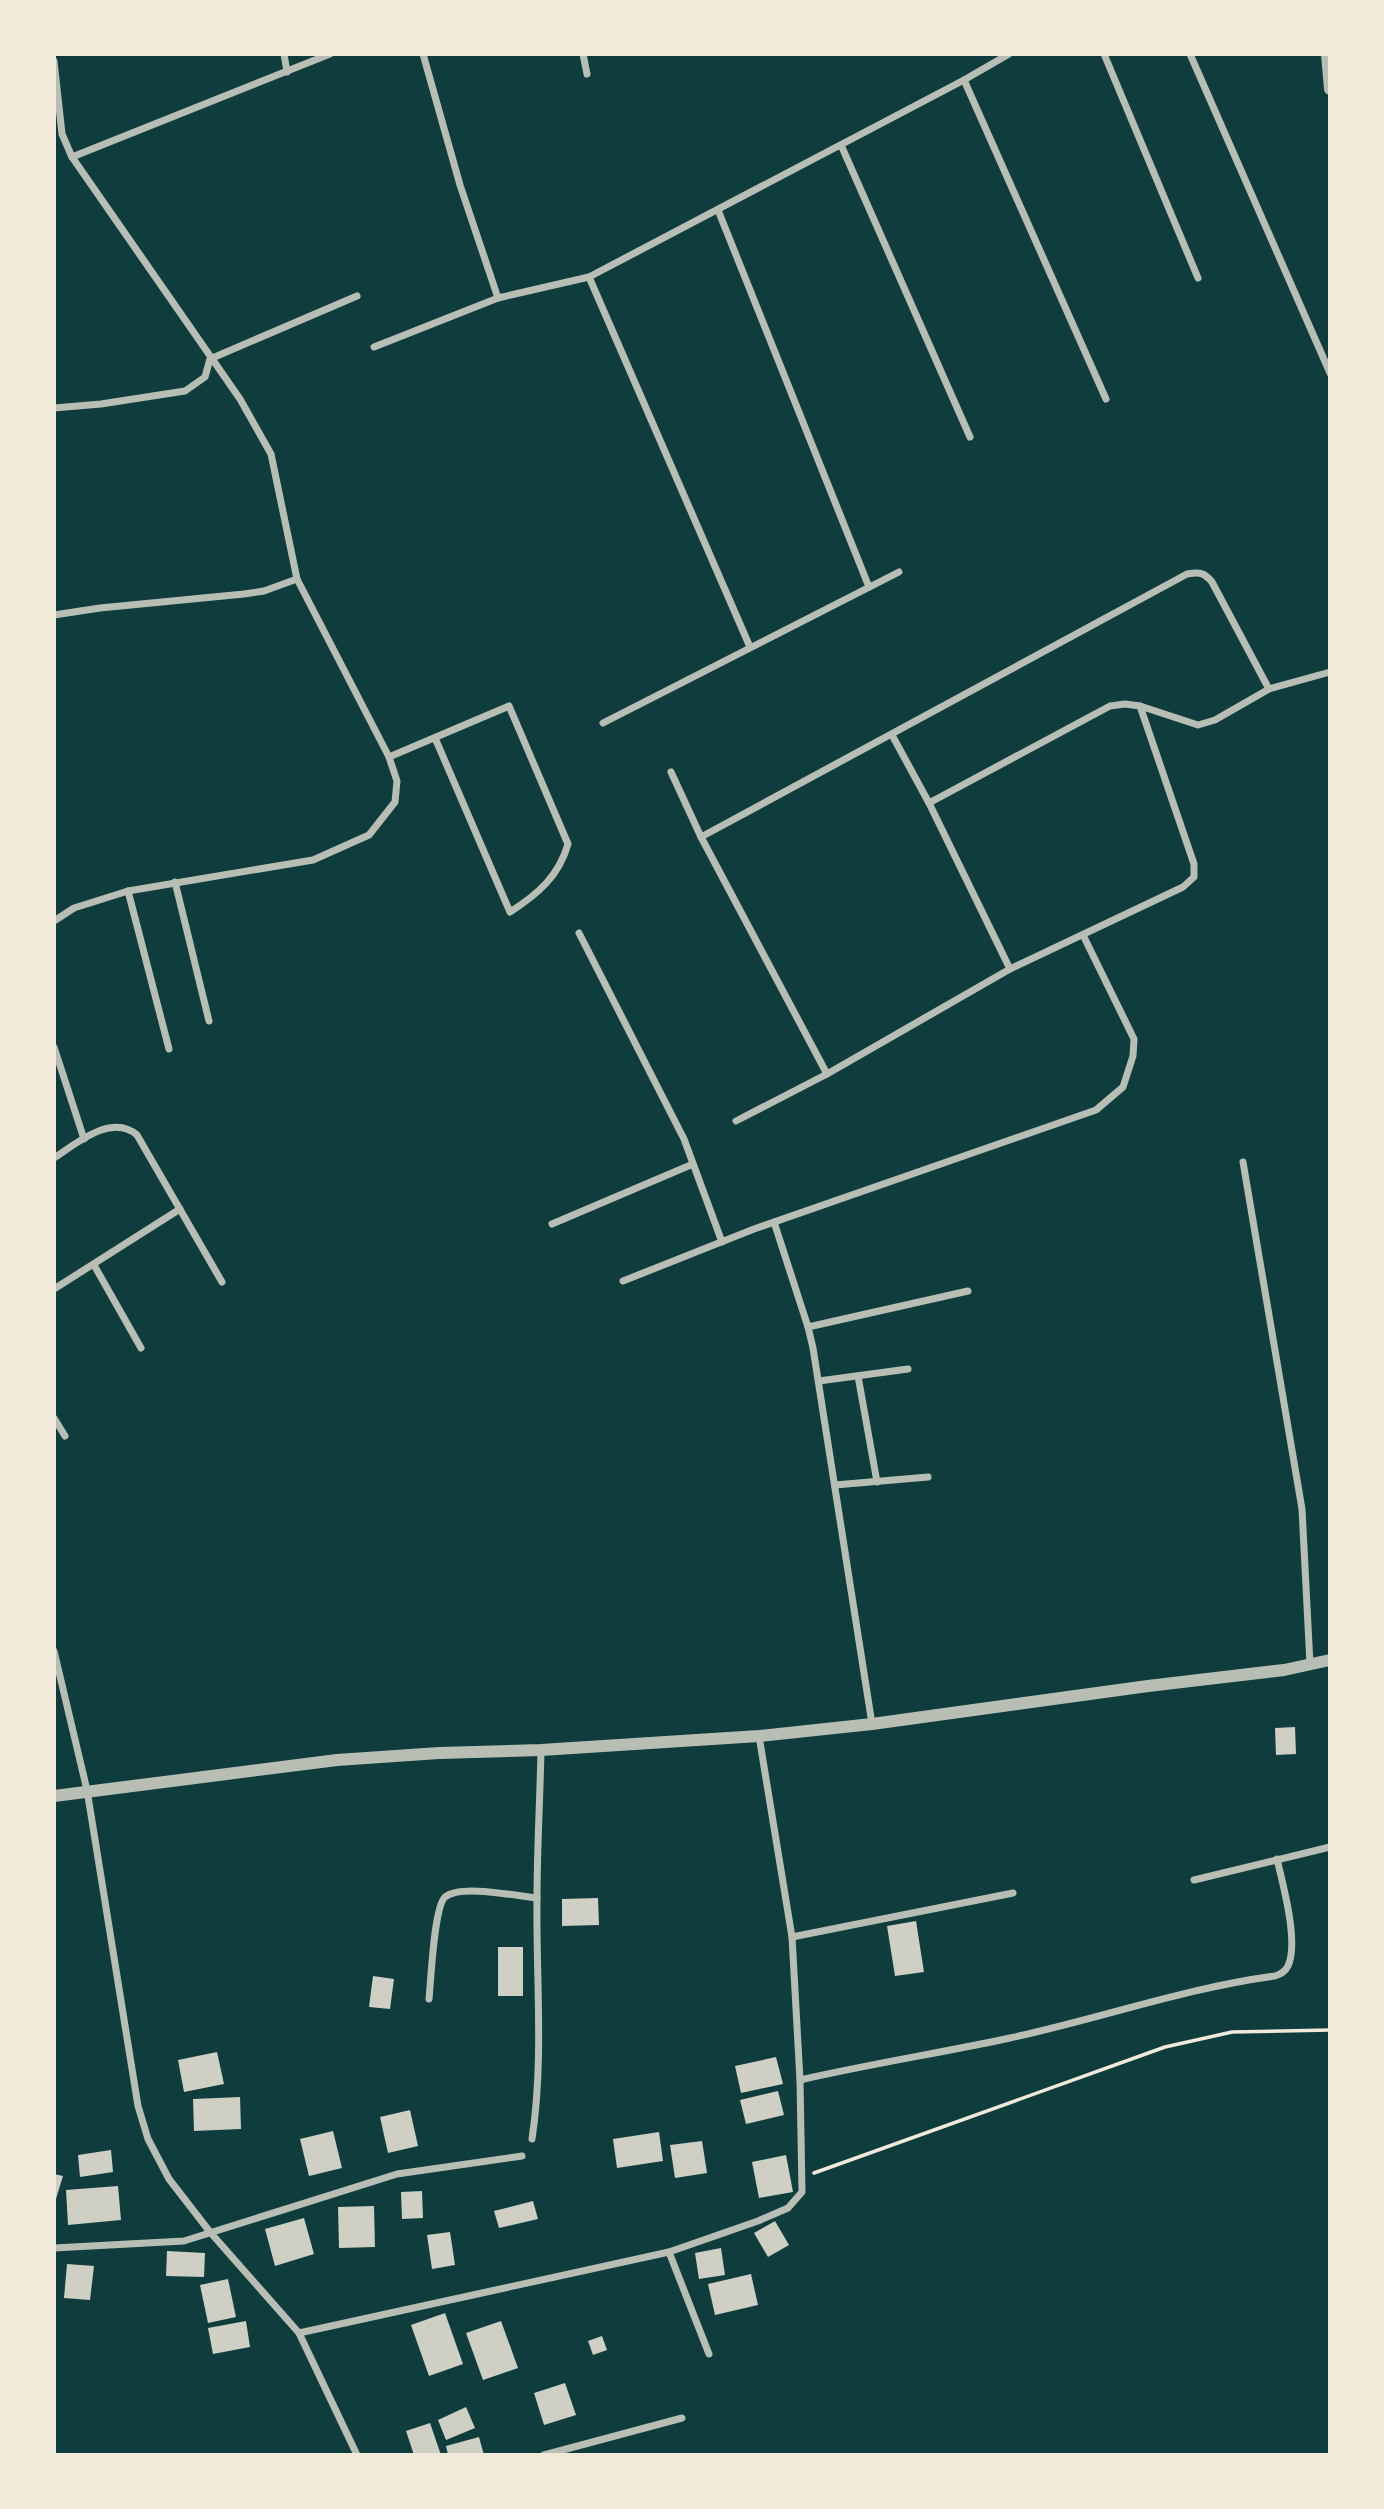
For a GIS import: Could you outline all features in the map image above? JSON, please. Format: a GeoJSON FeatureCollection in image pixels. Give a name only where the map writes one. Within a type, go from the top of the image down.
{"type":"FeatureCollection","features":[{"type":"Feature","properties":{"kind":"street"},"geometry":{"type":"LineString","coordinates":[[284,54],[287,72]]}},
{"type":"Feature","properties":{"kind":"street"},"geometry":{"type":"LineString","coordinates":[[72,158],[330,54]]}},
{"type":"Feature","properties":{"kind":"street"},"geometry":{"type":"LineString","coordinates":[[424,54],[460,185],[498,298]]}},
{"type":"Feature","properties":{"kind":"street"},"geometry":{"type":"LineString","coordinates":[[583,54],[587,74]]}},
{"type":"Feature","properties":{"kind":"street"},"geometry":{"type":"LineString","coordinates":[[374,347],[498,298],[589,277],[1009,54]]}},
{"type":"Feature","properties":{"kind":"street"},"geometry":{"type":"LineString","coordinates":[[1104,54],[1198,278]]}},
{"type":"Feature","properties":{"kind":"street"},"geometry":{"type":"LineString","coordinates":[[1189,54],[1330,373]]}},
{"type":"Feature","properties":{"kind":"street"},"geometry":{"type":"LineString","coordinates":[[1327,54],[1330,89]]}},
{"type":"Feature","properties":{"kind":"street"},"geometry":{"type":"LineString","coordinates":[[54,61],[62,134],[72,158],[210,359],[240,398],[271,454],[297,579],[389,757],[397,781],[395,802],[369,835],[313,860],[128,891],[74,908],[54,921]]}},
{"type":"Feature","properties":{"kind":"street"},"geometry":{"type":"LineString","coordinates":[[964,80],[1106,399]]}},
{"type":"Feature","properties":{"kind":"street"},"geometry":{"type":"LineString","coordinates":[[841,145],[970,437]]}},
{"type":"Feature","properties":{"kind":"street"},"geometry":{"type":"LineString","coordinates":[[718,209],[869,587]]}},
{"type":"Feature","properties":{"kind":"street"},"geometry":{"type":"LineString","coordinates":[[589,277],[750,647]]}},
{"type":"Feature","properties":{"kind":"street"},"geometry":{"type":"LineString","coordinates":[[210,359],[357,296]]}},
{"type":"Feature","properties":{"kind":"street"},"geometry":{"type":"LineString","coordinates":[[54,408],[102,404],[185,391],[205,377],[210,359]]}},
{"type":"Feature","properties":{"kind":"street"},"geometry":{"type":"LineString","coordinates":[[603,723],[899,572]]}},
{"type":"Feature","properties":{"kind":"street"},"geometry":{"type":"LineString","coordinates":[[701,837],[1187,574],[1206,574],[1212,582],[1269,689]]}},
{"type":"Feature","properties":{"kind":"street"},"geometry":{"type":"LineString","coordinates":[[54,615],[244,594],[264,591],[297,579]]}},
{"type":"Feature","properties":{"kind":"street"},"geometry":{"type":"LineString","coordinates":[[929,803],[1110,706],[1140,706],[1198,725],[1215,720],[1269,689],[1330,672]]}},
{"type":"Feature","properties":{"kind":"street"},"geometry":{"type":"LineString","coordinates":[[389,757],[509,706],[568,844],[559,868],[539,892],[510,912],[435,738]]}},
{"type":"Feature","properties":{"kind":"street"},"geometry":{"type":"LineString","coordinates":[[736,1121],[827,1074],[1010,969],[1183,887],[1194,877],[1194,864],[1140,706]]}},
{"type":"Feature","properties":{"kind":"street"},"geometry":{"type":"LineString","coordinates":[[892,735],[929,803],[1010,969]]}},
{"type":"Feature","properties":{"kind":"street"},"geometry":{"type":"LineString","coordinates":[[671,772],[701,837],[827,1074]]}},
{"type":"Feature","properties":{"kind":"street"},"geometry":{"type":"LineString","coordinates":[[175,883],[209,1021]]}},
{"type":"Feature","properties":{"kind":"street"},"geometry":{"type":"LineString","coordinates":[[128,891],[169,1049]]}},
{"type":"Feature","properties":{"kind":"street"},"geometry":{"type":"LineString","coordinates":[[579,933],[684,1139],[722,1242]]}},
{"type":"Feature","properties":{"kind":"street"},"geometry":{"type":"LineString","coordinates":[[623,1281],[774,1223],[1096,1110],[1123,1087],[1133,1056],[1134,1039],[1083,935]]}},
{"type":"Feature","properties":{"kind":"street"},"geometry":{"type":"LineString","coordinates":[[54,1047],[84,1139]]}},
{"type":"Feature","properties":{"kind":"street"},"geometry":{"type":"LineString","coordinates":[[54,1158],[84,1139],[119,1125],[130,1129],[137,1135],[222,1282]]}},
{"type":"Feature","properties":{"kind":"street"},"geometry":{"type":"LineString","coordinates":[[1243,1162],[1302,1509],[1310,1664]]}},
{"type":"Feature","properties":{"kind":"street"},"geometry":{"type":"LineString","coordinates":[[552,1224],[693,1164]]}},
{"type":"Feature","properties":{"kind":"street"},"geometry":{"type":"LineString","coordinates":[[54,1289],[180,1209]]}},
{"type":"Feature","properties":{"kind":"street"},"geometry":{"type":"LineString","coordinates":[[774,1223],[808,1327],[819,1381],[872,1724]]}},
{"type":"Feature","properties":{"kind":"street"},"geometry":{"type":"LineString","coordinates":[[94,1265],[141,1348]]}},
{"type":"Feature","properties":{"kind":"street"},"geometry":{"type":"LineString","coordinates":[[808,1327],[968,1291]]}},
{"type":"Feature","properties":{"kind":"street"},"geometry":{"type":"LineString","coordinates":[[819,1381],[908,1369]]}},
{"type":"Feature","properties":{"kind":"street"},"geometry":{"type":"LineString","coordinates":[[858,1376],[877,1482]]}},
{"type":"Feature","properties":{"kind":"street"},"geometry":{"type":"LineString","coordinates":[[54,1418],[65,1436]]}},
{"type":"Feature","properties":{"kind":"street"},"geometry":{"type":"LineString","coordinates":[[835,1485],[928,1477]]}},
{"type":"Feature","properties":{"kind":"street"},"geometry":{"type":"LineString","coordinates":[[54,1651],[87,1790],[138,2106],[148,2139],[169,2179],[299,2333],[357,2455]]}},
{"type":"Feature","properties":{"kind":"street"},"geometry":{"type":"LineString","coordinates":[[54,1796],[337,1760],[760,1736],[1284,1670],[1330,1660]]}},
{"type":"Feature","properties":{"kind":"street"},"geometry":{"type":"LineString","coordinates":[[299,2333],[669,2252],[788,2208],[802,2192],[800,2080],[792,1937],[760,1736]]}},
{"type":"Feature","properties":{"kind":"street"},"geometry":{"type":"LineString","coordinates":[[532,2139],[536,2111],[539,2020],[537,1898],[541,1750]]}},
{"type":"Feature","properties":{"kind":"street"},"geometry":{"type":"LineString","coordinates":[[1194,1880],[1330,1847]]}},
{"type":"Feature","properties":{"kind":"street"},"geometry":{"type":"LineString","coordinates":[[800,2080],[1010,2038],[1212,1986],[1275,1976],[1284,1972],[1289,1963],[1289,1909],[1277,1859]]}},
{"type":"Feature","properties":{"kind":"street"},"geometry":{"type":"LineString","coordinates":[[429,1999],[437,1913],[444,1898],[453,1893],[477,1891],[537,1898]]}},
{"type":"Feature","properties":{"kind":"street"},"geometry":{"type":"LineString","coordinates":[[792,1937],[1013,1893]]}},
{"type":"Feature","properties":{"kind":"street"},"geometry":{"type":"LineString","coordinates":[[54,2248],[184,2242],[397,2174],[522,2156]]}},
{"type":"Feature","properties":{"kind":"street"},"geometry":{"type":"LineString","coordinates":[[669,2252],[709,2354]]}},
{"type":"Feature","properties":{"kind":"street"},"geometry":{"type":"LineString","coordinates":[[544,2455],[682,2418]]}},
{"type":"Feature","properties":{"kind":"path"},"geometry":{"type":"LineString","coordinates":[[803,2178],[1165,2047],[1232,2032],[1330,2030]]}},
{"type":"Feature","properties":{"kind":"building"},"geometry":{"type":"Polygon","coordinates":[[[1295,1727],[1296,1754],[1276,1755],[1275,1728],[1295,1727]]]}},
{"type":"Feature","properties":{"kind":"building"},"geometry":{"type":"Polygon","coordinates":[[[598,1898],[599,1925],[562,1926],[562,1899],[598,1898]]]}},
{"type":"Feature","properties":{"kind":"building"},"geometry":{"type":"Polygon","coordinates":[[[916,1921],[924,1972],[895,1976],[887,1926],[916,1921]]]}},
{"type":"Feature","properties":{"kind":"building"},"geometry":{"type":"Polygon","coordinates":[[[498,1947],[523,1947],[523,1996],[498,1996],[498,1947]]]}},
{"type":"Feature","properties":{"kind":"building"},"geometry":{"type":"Polygon","coordinates":[[[373,1976],[394,1979],[390,2009],[369,2007],[373,1976]]]}},
{"type":"Feature","properties":{"kind":"building"},"geometry":{"type":"Polygon","coordinates":[[[217,2052],[224,2084],[184,2092],[178,2060],[217,2052]]]}},
{"type":"Feature","properties":{"kind":"building"},"geometry":{"type":"Polygon","coordinates":[[[776,2057],[783,2084],[741,2093],[735,2066],[776,2057]]]}},
{"type":"Feature","properties":{"kind":"building"},"geometry":{"type":"Polygon","coordinates":[[[778,2091],[784,2115],[746,2124],[740,2100],[778,2091]]]}},
{"type":"Feature","properties":{"kind":"building"},"geometry":{"type":"Polygon","coordinates":[[[240,2097],[241,2129],[194,2131],[193,2099],[240,2097]]]}},
{"type":"Feature","properties":{"kind":"building"},"geometry":{"type":"Polygon","coordinates":[[[410,2110],[418,2146],[388,2153],[380,2117],[410,2110]]]}},
{"type":"Feature","properties":{"kind":"building"},"geometry":{"type":"Polygon","coordinates":[[[333,2131],[342,2168],[309,2176],[300,2139],[333,2131]]]}},
{"type":"Feature","properties":{"kind":"building"},"geometry":{"type":"Polygon","coordinates":[[[659,2132],[663,2161],[617,2168],[613,2139],[659,2132]]]}},
{"type":"Feature","properties":{"kind":"building"},"geometry":{"type":"Polygon","coordinates":[[[702,2141],[707,2173],[675,2178],[670,2145],[702,2141]]]}},
{"type":"Feature","properties":{"kind":"building"},"geometry":{"type":"Polygon","coordinates":[[[111,2150],[113,2172],[80,2177],[78,2155],[111,2150]]]}},
{"type":"Feature","properties":{"kind":"building"},"geometry":{"type":"Polygon","coordinates":[[[786,2155],[793,2192],[759,2198],[752,2162],[786,2155]]]}},
{"type":"Feature","properties":{"kind":"building"},"geometry":{"type":"Polygon","coordinates":[[[54,2174],[63,2176],[55,2202],[54,2202],[54,2174]]]}},
{"type":"Feature","properties":{"kind":"building"},"geometry":{"type":"Polygon","coordinates":[[[118,2186],[121,2220],[68,2225],[66,2190],[118,2186]]]}},
{"type":"Feature","properties":{"kind":"building"},"geometry":{"type":"Polygon","coordinates":[[[422,2191],[423,2218],[402,2219],[401,2192],[422,2191]]]}},
{"type":"Feature","properties":{"kind":"building"},"geometry":{"type":"Polygon","coordinates":[[[533,2201],[538,2219],[499,2228],[494,2211],[533,2201]]]}},
{"type":"Feature","properties":{"kind":"building"},"geometry":{"type":"Polygon","coordinates":[[[374,2206],[375,2247],[339,2248],[338,2207],[374,2206]]]}},
{"type":"Feature","properties":{"kind":"building"},"geometry":{"type":"Polygon","coordinates":[[[304,2218],[314,2254],[275,2266],[265,2229],[304,2218]]]}},
{"type":"Feature","properties":{"kind":"building"},"geometry":{"type":"Polygon","coordinates":[[[775,2221],[789,2245],[768,2257],[754,2233],[775,2221]]]}},
{"type":"Feature","properties":{"kind":"building"},"geometry":{"type":"Polygon","coordinates":[[[450,2232],[455,2265],[432,2269],[427,2235],[450,2232]]]}},
{"type":"Feature","properties":{"kind":"building"},"geometry":{"type":"Polygon","coordinates":[[[721,2248],[725,2275],[699,2279],[695,2253],[721,2248]]]}},
{"type":"Feature","properties":{"kind":"building"},"geometry":{"type":"Polygon","coordinates":[[[167,2251],[205,2253],[204,2277],[166,2276],[167,2251]]]}},
{"type":"Feature","properties":{"kind":"building"},"geometry":{"type":"Polygon","coordinates":[[[67,2264],[94,2266],[90,2300],[64,2298],[67,2264]]]}},
{"type":"Feature","properties":{"kind":"building"},"geometry":{"type":"Polygon","coordinates":[[[751,2274],[758,2305],[715,2315],[708,2284],[751,2274]]]}},
{"type":"Feature","properties":{"kind":"building"},"geometry":{"type":"Polygon","coordinates":[[[228,2279],[236,2317],[208,2323],[200,2285],[228,2279]]]}},
{"type":"Feature","properties":{"kind":"building"},"geometry":{"type":"Polygon","coordinates":[[[445,2313],[463,2364],[429,2376],[411,2325],[445,2313]]]}},
{"type":"Feature","properties":{"kind":"building"},"geometry":{"type":"Polygon","coordinates":[[[246,2321],[250,2347],[213,2354],[208,2328],[246,2321]]]}},
{"type":"Feature","properties":{"kind":"building"},"geometry":{"type":"Polygon","coordinates":[[[501,2321],[518,2368],[483,2380],[466,2333],[501,2321]]]}},
{"type":"Feature","properties":{"kind":"building"},"geometry":{"type":"Polygon","coordinates":[[[602,2336],[607,2350],[593,2355],[588,2341],[602,2336]]]}},
{"type":"Feature","properties":{"kind":"building"},"geometry":{"type":"Polygon","coordinates":[[[565,2383],[576,2415],[544,2425],[534,2393],[565,2383]]]}},
{"type":"Feature","properties":{"kind":"building"},"geometry":{"type":"Polygon","coordinates":[[[466,2407],[475,2428],[446,2440],[438,2420],[466,2407]]]}},
{"type":"Feature","properties":{"kind":"building"},"geometry":{"type":"Polygon","coordinates":[[[430,2423],[441,2455],[414,2455],[406,2431],[430,2423]]]}},
{"type":"Feature","properties":{"kind":"building"},"geometry":{"type":"Polygon","coordinates":[[[479,2437],[484,2455],[448,2455],[446,2446],[479,2437]]]}}]}
